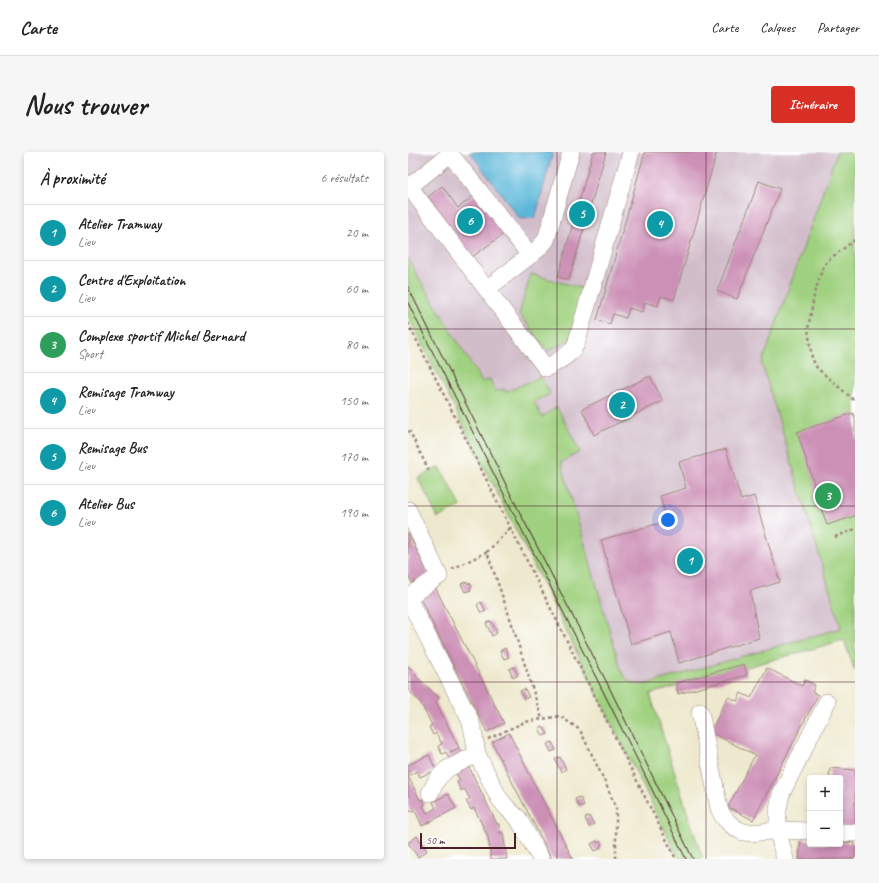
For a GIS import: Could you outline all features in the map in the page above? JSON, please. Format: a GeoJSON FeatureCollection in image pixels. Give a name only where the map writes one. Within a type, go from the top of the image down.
{"type":"FeatureCollection","features":[{"type":"Feature","properties":{"kind":"street"},"geometry":{"type":"LineString","coordinates":[[487,289],[538,249],[546,240],[571,152]]}},
{"type":"Feature","properties":{"kind":"street"},"geometry":{"type":"LineString","coordinates":[[530,255],[450,154],[409,186],[546,368],[567,356],[576,344],[631,152]]}},
{"type":"Feature","properties":{"kind":"street"},"geometry":{"type":"LineString","coordinates":[[408,510],[439,576],[408,598],[470,720],[476,746],[499,798],[506,808],[518,818],[541,859]]}},
{"type":"Feature","properties":{"kind":"street"},"geometry":{"type":"LineString","coordinates":[[785,859],[778,830],[778,809],[781,794],[827,702]]}},
{"type":"Feature","properties":{"kind":"street"},"geometry":{"type":"LineString","coordinates":[[700,712],[719,808],[721,814],[729,823],[743,832],[778,830],[807,831]]}},
{"type":"Feature","properties":{"kind":"street"},"geometry":{"type":"LineString","coordinates":[[430,793],[438,778],[476,746]]}},
{"type":"Feature","properties":{"kind":"street"},"geometry":{"type":"LineString","coordinates":[[843,832],[855,833]]}},
{"type":"Feature","properties":{"kind":"path"},"geometry":{"type":"LineString","coordinates":[[855,240],[828,260],[823,267],[815,291],[808,329],[812,358],[817,368],[855,401]]}},
{"type":"Feature","properties":{"kind":"path"},"geometry":{"type":"LineString","coordinates":[[408,323],[676,859]]}},
{"type":"Feature","properties":{"kind":"path"},"geometry":{"type":"LineString","coordinates":[[408,431],[410,432],[428,471]]}},
{"type":"Feature","properties":{"kind":"path"},"geometry":{"type":"LineString","coordinates":[[439,576],[487,552],[511,527]]}},
{"type":"Feature","properties":{"kind":"path"},"geometry":{"type":"LineString","coordinates":[[835,537],[855,529]]}},
{"type":"Feature","properties":{"kind":"path"},"geometry":{"type":"LineString","coordinates":[[487,552],[511,621],[542,719]]}},
{"type":"Feature","properties":{"kind":"path"},"geometry":{"type":"LineString","coordinates":[[476,746],[525,722],[560,716],[580,730],[606,782],[616,808],[616,859]]}},
{"type":"Feature","properties":{"kind":"shaded area"},"geometry":{"type":"Polygon","coordinates":[[[408,152],[837,152],[762,364],[844,639],[621,702],[408,268],[408,152]]]}},
{"type":"Feature","properties":{"kind":"green space"},"geometry":{"type":"Polygon","coordinates":[[[837,152],[855,152],[855,671],[844,640],[650,694],[703,859],[679,859],[408,316],[408,258],[482,382],[490,379],[495,391],[504,389],[506,392],[540,377],[547,387],[550,394],[534,402],[542,417],[557,407],[580,452],[561,462],[621,670],[625,678],[631,682],[647,684],[841,628],[762,364],[837,152]]]}},
{"type":"Feature","properties":{"kind":"green space"},"geometry":{"type":"Polygon","coordinates":[[[531,274],[585,289],[570,340],[548,351],[519,314],[531,274]]]}},
{"type":"Feature","properties":{"kind":"green space"},"geometry":{"type":"Polygon","coordinates":[[[440,467],[461,506],[438,518],[418,478],[440,467]]]}},
{"type":"Feature","properties":{"kind":"water"},"geometry":{"type":"Polygon","coordinates":[[[470,152],[553,152],[535,218],[520,219],[470,152]]]}},
{"type":"Feature","properties":{"kind":"building"},"geometry":{"type":"Polygon","coordinates":[[[593,152],[606,152],[569,280],[558,277],[593,152]]]}},
{"type":"Feature","properties":{"kind":"building"},"geometry":{"type":"Polygon","coordinates":[[[645,152],[717,152],[674,300],[661,296],[658,306],[645,302],[642,312],[629,308],[626,318],[613,314],[610,324],[597,320],[645,152]]]}},
{"type":"Feature","properties":{"kind":"building"},"geometry":{"type":"Polygon","coordinates":[[[759,181],[780,189],[737,299],[717,291],[759,181]]]}},
{"type":"Feature","properties":{"kind":"building"},"geometry":{"type":"Polygon","coordinates":[[[442,186],[458,208],[476,194],[505,233],[472,257],[428,197],[442,186]]]}},
{"type":"Feature","properties":{"kind":"building"},"geometry":{"type":"Polygon","coordinates":[[[650,376],[663,401],[594,435],[582,409],[650,376]]]}},
{"type":"Feature","properties":{"kind":"building"},"geometry":{"type":"Polygon","coordinates":[[[853,413],[855,419],[855,516],[827,525],[797,432],[853,413]]]}},
{"type":"Feature","properties":{"kind":"building"},"geometry":{"type":"Polygon","coordinates":[[[726,449],[741,500],[754,496],[780,582],[750,591],[759,638],[679,663],[671,632],[631,644],[601,540],[667,521],[660,496],[686,488],[679,462],[726,449]]]}},
{"type":"Feature","properties":{"kind":"building"},"geometry":{"type":"Polygon","coordinates":[[[408,533],[429,575],[412,583],[408,575],[408,533]]]}},
{"type":"Feature","properties":{"kind":"building"},"geometry":{"type":"Polygon","coordinates":[[[467,582],[472,586],[470,588],[471,590],[465,592],[461,584],[467,582]]]}},
{"type":"Feature","properties":{"kind":"building"},"geometry":{"type":"Polygon","coordinates":[[[434,585],[504,723],[487,732],[418,594],[434,585]]]}},
{"type":"Feature","properties":{"kind":"building"},"geometry":{"type":"Polygon","coordinates":[[[481,602],[486,611],[481,613],[477,605],[481,602]]]}},
{"type":"Feature","properties":{"kind":"building"},"geometry":{"type":"Polygon","coordinates":[[[491,621],[497,633],[492,636],[486,623],[491,621]]]}},
{"type":"Feature","properties":{"kind":"building"},"geometry":{"type":"Polygon","coordinates":[[[505,648],[509,657],[504,659],[500,651],[505,648]]]}},
{"type":"Feature","properties":{"kind":"building"},"geometry":{"type":"Polygon","coordinates":[[[744,664],[747,675],[678,694],[676,683],[744,664]]]}},
{"type":"Feature","properties":{"kind":"building"},"geometry":{"type":"Polygon","coordinates":[[[408,666],[416,674],[415,675],[439,698],[436,702],[459,748],[450,752],[459,749],[463,756],[451,762],[446,752],[442,754],[438,746],[442,744],[436,733],[433,735],[429,727],[432,725],[420,702],[408,690],[408,666]]]}},
{"type":"Feature","properties":{"kind":"building"},"geometry":{"type":"Polygon","coordinates":[[[514,667],[518,675],[513,678],[509,669],[514,667]]]}},
{"type":"Feature","properties":{"kind":"building"},"geometry":{"type":"Polygon","coordinates":[[[767,668],[802,686],[805,680],[815,685],[812,692],[818,695],[753,820],[728,807],[755,755],[710,732],[728,697],[737,701],[741,693],[751,698],[767,668]]]}},
{"type":"Feature","properties":{"kind":"building"},"geometry":{"type":"Polygon","coordinates":[[[525,689],[529,697],[524,699],[520,691],[525,689]]]}},
{"type":"Feature","properties":{"kind":"building"},"geometry":{"type":"Polygon","coordinates":[[[543,726],[548,734],[543,736],[539,728],[543,726]]]}},
{"type":"Feature","properties":{"kind":"building"},"geometry":{"type":"Polygon","coordinates":[[[509,733],[573,859],[552,859],[506,770],[492,742],[509,733]]]}},
{"type":"Feature","properties":{"kind":"building"},"geometry":{"type":"Polygon","coordinates":[[[552,742],[556,750],[551,752],[547,744],[552,742]]]}},
{"type":"Feature","properties":{"kind":"building"},"geometry":{"type":"Polygon","coordinates":[[[429,755],[436,770],[420,777],[417,771],[408,776],[408,765],[429,755]]]}},
{"type":"Feature","properties":{"kind":"building"},"geometry":{"type":"Polygon","coordinates":[[[560,757],[566,769],[561,772],[555,759],[560,757]]]}},
{"type":"Feature","properties":{"kind":"building"},"geometry":{"type":"Polygon","coordinates":[[[468,765],[497,824],[499,824],[500,833],[503,833],[507,859],[491,859],[488,837],[474,808],[471,810],[466,801],[470,799],[465,790],[464,789],[461,791],[457,782],[460,781],[455,771],[468,765]]]}},
{"type":"Feature","properties":{"kind":"building"},"geometry":{"type":"Polygon","coordinates":[[[830,768],[855,770],[855,827],[843,826],[843,775],[829,775],[830,768]]]}},
{"type":"Feature","properties":{"kind":"building"},"geometry":{"type":"Polygon","coordinates":[[[408,776],[420,800],[422,799],[425,805],[423,806],[427,813],[436,808],[433,802],[448,794],[456,808],[422,826],[415,810],[411,812],[408,806],[408,776]]]}},
{"type":"Feature","properties":{"kind":"building"},"geometry":{"type":"Polygon","coordinates":[[[580,797],[584,805],[579,807],[575,799],[580,797]]]}},
{"type":"Feature","properties":{"kind":"building"},"geometry":{"type":"Polygon","coordinates":[[[589,816],[594,824],[589,827],[585,818],[589,816]]]}},
{"type":"Feature","properties":{"kind":"building"},"geometry":{"type":"Polygon","coordinates":[[[417,836],[427,851],[418,857],[408,843],[417,836]]]}},
{"type":"Feature","properties":{"kind":"building"},"geometry":{"type":"Polygon","coordinates":[[[801,839],[807,840],[807,847],[843,847],[843,842],[855,843],[855,859],[799,859],[801,839]]]}},
{"type":"Feature","properties":{"kind":"building"},"geometry":{"type":"Polygon","coordinates":[[[597,841],[598,843],[600,841],[602,845],[600,846],[601,848],[595,851],[591,844],[597,841]]]}},
{"type":"Feature","properties":{"kind":"tram line"},"geometry":{"type":"LineString","coordinates":[[408,287],[519,511],[607,683],[693,859]]}},
{"type":"Feature","properties":{"kind":"tram line"},"geometry":{"type":"LineString","coordinates":[[408,303],[686,859]]}},
{"type":"Feature","properties":{"kind":"place","name":"Remisage Bus"},"geometry":{"type":"Point","coordinates":[582,214]}},
{"type":"Feature","properties":{"kind":"place","name":"Atelier Bus"},"geometry":{"type":"Point","coordinates":[470,221]}},
{"type":"Feature","properties":{"kind":"place","name":"Remisage Tramway"},"geometry":{"type":"Point","coordinates":[660,224]}},
{"type":"Feature","properties":{"kind":"place","name":"Centre d'Exploitation"},"geometry":{"type":"Point","coordinates":[622,405]}},
{"type":"Feature","properties":{"kind":"place","name":"Complexe sportif Michel Bernard"},"geometry":{"type":"Point","coordinates":[828,496]}},
{"type":"Feature","properties":{"kind":"place","name":"Atelier Tramway"},"geometry":{"type":"Point","coordinates":[690,561]}}]}
